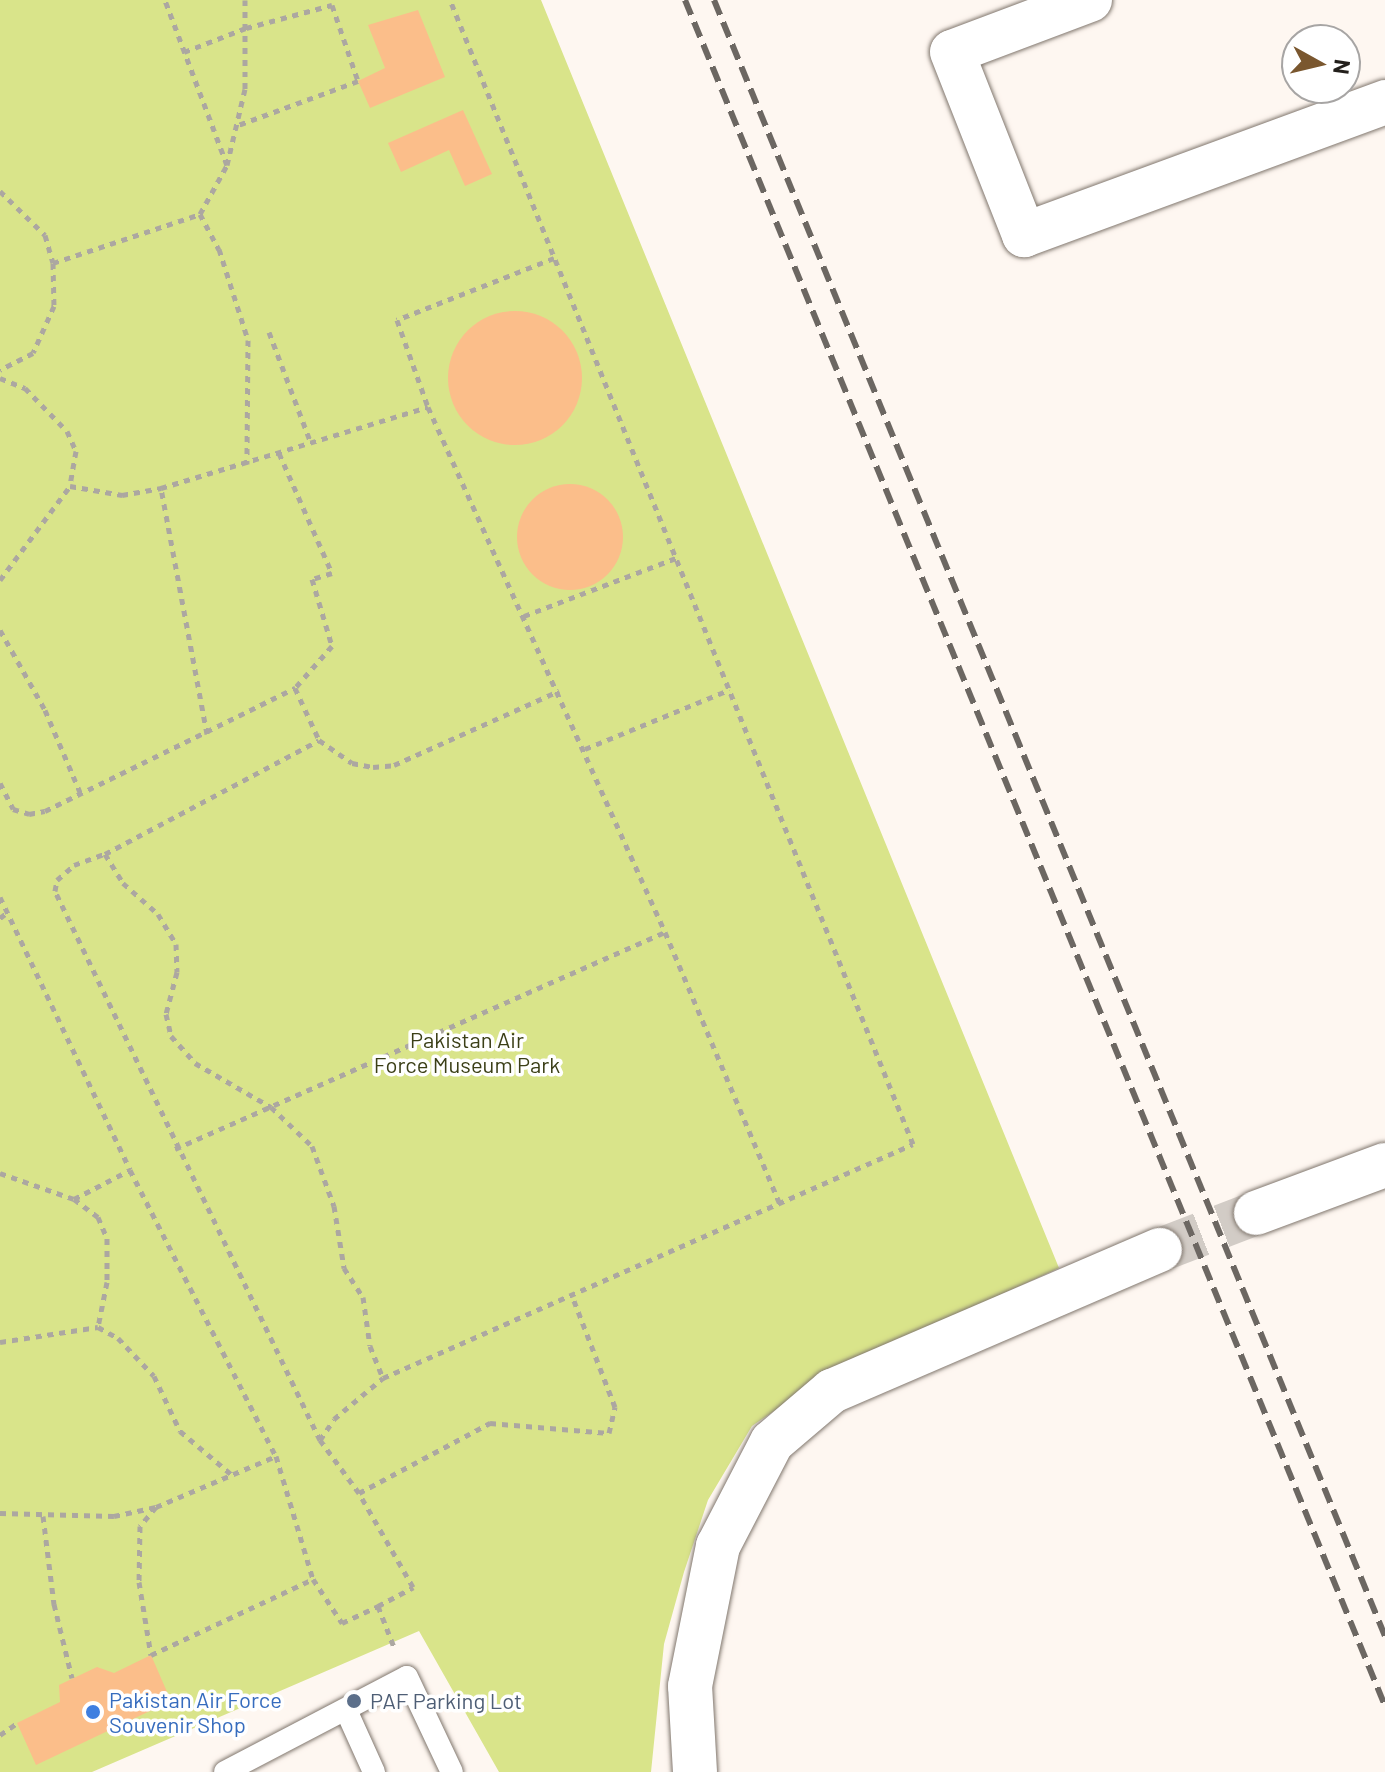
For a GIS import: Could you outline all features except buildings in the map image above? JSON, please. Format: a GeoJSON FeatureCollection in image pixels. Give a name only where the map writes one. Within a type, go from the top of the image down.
{"type":"FeatureCollection","features":[{"type":"Feature","properties":{"kind":"street"},"geometry":{"type":"LineString","coordinates":[[1090,0],[952,52],[1024,235],[1385,102]]}},
{"type":"Feature","properties":{"kind":"street"},"geometry":{"type":"LineString","coordinates":[[1256,1213],[1385,1165]]}},
{"type":"Feature","properties":{"kind":"street"},"geometry":{"type":"LineString","coordinates":[[695,1772],[690,1686],[718,1546],[772,1442],[832,1391],[1160,1250]]}},
{"type":"Feature","properties":{"kind":"lane"},"geometry":{"type":"LineString","coordinates":[[225,1772],[407,1677],[452,1772]]}},
{"type":"Feature","properties":{"kind":"lane"},"geometry":{"type":"LineString","coordinates":[[346,1710],[374,1772]]}},
{"type":"Feature","properties":{"kind":"path"},"geometry":{"type":"LineString","coordinates":[[165,0],[227,165]]}},
{"type":"Feature","properties":{"kind":"path"},"geometry":{"type":"LineString","coordinates":[[53,263],[200,214],[227,165],[245,89],[245,0]]}},
{"type":"Feature","properties":{"kind":"path"},"geometry":{"type":"LineString","coordinates":[[320,1440],[334,1419],[383,1378],[571,1293],[781,1207],[913,1144],[450,0]]}},
{"type":"Feature","properties":{"kind":"path"},"geometry":{"type":"LineString","coordinates":[[184,52],[246,28],[332,5],[358,81],[236,126]]}},
{"type":"Feature","properties":{"kind":"path"},"geometry":{"type":"LineString","coordinates":[[0,191],[45,235],[53,263],[54,306],[33,353],[0,370]]}},
{"type":"Feature","properties":{"kind":"path"},"geometry":{"type":"LineString","coordinates":[[200,214],[219,249],[248,340],[247,464]]}},
{"type":"Feature","properties":{"kind":"path"},"geometry":{"type":"LineString","coordinates":[[554,258],[397,320],[428,407],[585,749],[781,1207]]}},
{"type":"Feature","properties":{"kind":"path"},"geometry":{"type":"LineString","coordinates":[[269,332],[311,443]]}},
{"type":"Feature","properties":{"kind":"path"},"geometry":{"type":"LineString","coordinates":[[0,378],[25,388],[67,431],[76,451],[70,486],[0,580]]}},
{"type":"Feature","properties":{"kind":"path"},"geometry":{"type":"LineString","coordinates":[[70,486],[122,495],[161,488],[428,407]]}},
{"type":"Feature","properties":{"kind":"path"},"geometry":{"type":"LineString","coordinates":[[0,783],[13,809],[21,814],[45,811],[207,734],[295,688],[332,646],[312,579],[332,573],[279,453]]}},
{"type":"Feature","properties":{"kind":"path"},"geometry":{"type":"LineString","coordinates":[[161,488],[207,734]]}},
{"type":"Feature","properties":{"kind":"path"},"geometry":{"type":"LineString","coordinates":[[524,616],[676,558]]}},
{"type":"Feature","properties":{"kind":"path"},"geometry":{"type":"LineString","coordinates":[[0,630],[2,643],[45,710],[80,792]]}},
{"type":"Feature","properties":{"kind":"path"},"geometry":{"type":"LineString","coordinates":[[295,688],[319,740],[352,763],[394,765],[559,691]]}},
{"type":"Feature","properties":{"kind":"path"},"geometry":{"type":"LineString","coordinates":[[585,749],[729,690]]}},
{"type":"Feature","properties":{"kind":"path"},"geometry":{"type":"LineString","coordinates":[[0,897],[130,1170],[276,1456],[313,1579],[342,1623],[378,1606],[413,1587],[359,1493],[320,1440],[175,1149],[57,902],[57,880],[64,872],[105,854],[319,740]]}},
{"type":"Feature","properties":{"kind":"path"},"geometry":{"type":"LineString","coordinates":[[105,854],[123,883],[158,914],[176,944],[177,972],[166,1014],[171,1036],[195,1063],[237,1092],[271,1107],[298,1129],[322,1167],[344,1268],[363,1297],[370,1346],[383,1378]]}},
{"type":"Feature","properties":{"kind":"path"},"geometry":{"type":"LineString","coordinates":[[0,918],[8,912]]}},
{"type":"Feature","properties":{"kind":"path"},"geometry":{"type":"LineString","coordinates":[[175,1149],[665,932]]}},
{"type":"Feature","properties":{"kind":"path"},"geometry":{"type":"LineString","coordinates":[[74,1199],[130,1170]]}},
{"type":"Feature","properties":{"kind":"path"},"geometry":{"type":"LineString","coordinates":[[0,1173],[74,1199],[98,1217],[107,1238],[98,1327]]}},
{"type":"Feature","properties":{"kind":"path"},"geometry":{"type":"LineString","coordinates":[[359,1493],[490,1423],[609,1433],[615,1407],[571,1293]]}},
{"type":"Feature","properties":{"kind":"path"},"geometry":{"type":"LineString","coordinates":[[0,1342],[98,1327],[118,1338],[154,1376],[180,1431],[232,1475]]}},
{"type":"Feature","properties":{"kind":"path"},"geometry":{"type":"LineString","coordinates":[[0,1513],[114,1516],[156,1507],[276,1456]]}},
{"type":"Feature","properties":{"kind":"path"},"geometry":{"type":"LineString","coordinates":[[156,1507],[140,1526],[139,1582],[151,1655],[313,1579]]}},
{"type":"Feature","properties":{"kind":"path"},"geometry":{"type":"LineString","coordinates":[[43,1516],[54,1604],[72,1678]]}},
{"type":"Feature","properties":{"kind":"path"},"geometry":{"type":"LineString","coordinates":[[378,1606],[407,1677]]}},
{"type":"Feature","properties":{"kind":"path"},"geometry":{"type":"LineString","coordinates":[[0,1735],[17,1723]]}},
{"type":"Feature","properties":{"kind":"green space","name":"Pakistan Air Force Museum Park"},"geometry":{"type":"Polygon","coordinates":[[[0,0],[541,0],[1059,1268],[828,1374],[752,1426],[708,1500],[684,1572],[664,1644],[651,1772],[499,1772],[419,1631],[92,1772],[0,1772],[0,0]]]}},
{"type":"Feature","properties":{"kind":"tunnel"},"geometry":{"type":"LineString","coordinates":[[1160,1250],[1256,1213]]}},
{"type":"Feature","properties":{"kind":"railway"},"geometry":{"type":"LineString","coordinates":[[685,0],[1385,1706]]}},
{"type":"Feature","properties":{"kind":"railway"},"geometry":{"type":"LineString","coordinates":[[714,0],[1385,1636]]}},
{"type":"Feature","properties":{"kind":"place","name":"PAF Parking Lot"},"geometry":{"type":"Point","coordinates":[354,1701]}},
{"type":"Feature","properties":{"kind":"place","name":"Pakistan Air Force Souvenir Shop"},"geometry":{"type":"Point","coordinates":[93,1712]}}]}
